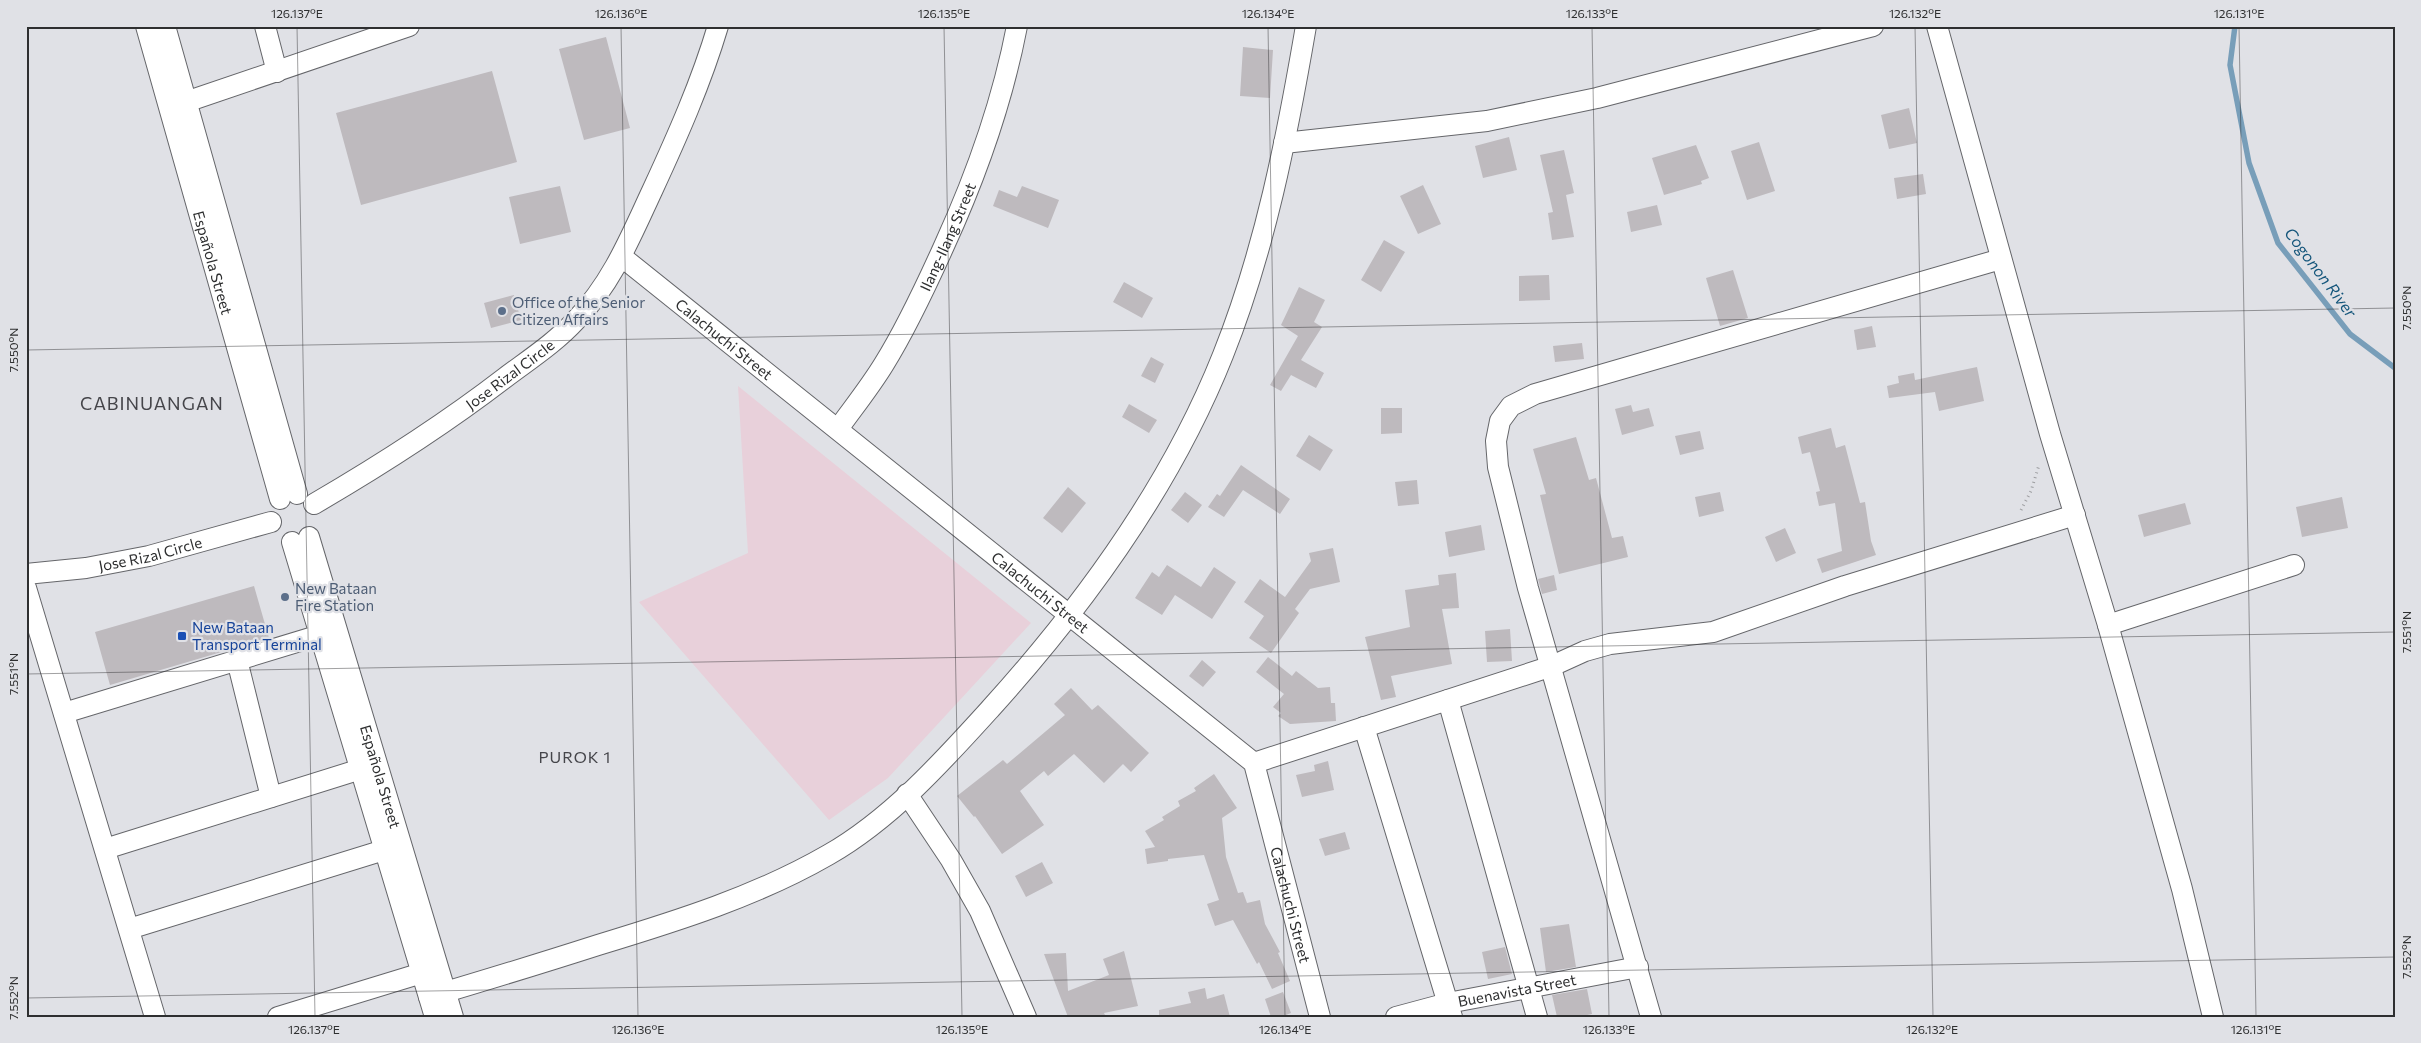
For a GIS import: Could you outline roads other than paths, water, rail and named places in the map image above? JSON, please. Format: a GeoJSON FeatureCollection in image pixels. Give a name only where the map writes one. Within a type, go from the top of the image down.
{"type":"FeatureCollection","features":[{"type":"Feature","properties":{"kind":"street","name":"Española Street"},"geometry":{"type":"LineString","coordinates":[[146,26],[178,105],[289,496]]}},
{"type":"Feature","properties":{"kind":"street","name":"Española Street"},"geometry":{"type":"LineString","coordinates":[[165,26],[178,105]]}},
{"type":"Feature","properties":{"kind":"street"},"geometry":{"type":"LineString","coordinates":[[265,26],[277,72]]}},
{"type":"Feature","properties":{"kind":"street"},"geometry":{"type":"LineString","coordinates":[[178,105],[409,26]]}},
{"type":"Feature","properties":{"kind":"street","name":"Jose Rizal Circle"},"geometry":{"type":"LineString","coordinates":[[314,504],[388,460],[435,428],[543,349],[576,321],[600,292],[622,257],[690,105],[718,26]]}},
{"type":"Feature","properties":{"kind":"street","name":"Ilang-Ilang Street"},"geometry":{"type":"LineString","coordinates":[[838,429],[883,365],[908,324],[958,215],[984,154],[1002,95],[1017,26]]}},
{"type":"Feature","properties":{"kind":"street"},"geometry":{"type":"LineString","coordinates":[[438,995],[659,927],[781,879],[830,854],[871,825],[907,794],[964,738],[1013,684],[1069,614],[1140,517],[1195,418],[1223,356],[1246,290],[1284,143],[1306,26]]}},
{"type":"Feature","properties":{"kind":"street"},"geometry":{"type":"LineString","coordinates":[[1284,143],[1487,121],[1597,98],[1874,26]]}},
{"type":"Feature","properties":{"kind":"street"},"geometry":{"type":"LineString","coordinates":[[1937,26],[2050,434],[2108,624],[2182,890],[2212,1017]]}},
{"type":"Feature","properties":{"kind":"street","name":"Calachuchi Street"},"geometry":{"type":"LineString","coordinates":[[622,257],[1254,763],[1320,1017]]}},
{"type":"Feature","properties":{"kind":"street"},"geometry":{"type":"LineString","coordinates":[[1651,1017],[1552,666],[1528,588],[1498,466],[1496,441],[1500,421],[1511,406],[1535,394],[2001,259]]}},
{"type":"Feature","properties":{"kind":"street"},"geometry":{"type":"LineString","coordinates":[[289,496],[310,499],[314,504],[319,518],[314,531],[301,539],[278,536],[271,522],[272,509],[289,496]]}},
{"type":"Feature","properties":{"kind":"street"},"geometry":{"type":"LineString","coordinates":[[1254,763],[1552,666],[1610,644],[1712,632],[1845,586],[2074,516]]}},
{"type":"Feature","properties":{"kind":"street","name":"Jose Rizal Circle"},"geometry":{"type":"LineString","coordinates":[[26,574],[86,568],[149,556],[271,522]]}},
{"type":"Feature","properties":{"kind":"street","name":"Española Street"},"geometry":{"type":"LineString","coordinates":[[301,539],[320,635],[361,769],[393,848]]}},
{"type":"Feature","properties":{"kind":"street","name":"Española Street"},"geometry":{"type":"LineString","coordinates":[[301,539],[430,971],[438,995],[454,1017]]}},
{"type":"Feature","properties":{"kind":"street"},"geometry":{"type":"LineString","coordinates":[[2108,624],[2294,566]]}},
{"type":"Feature","properties":{"kind":"street"},"geometry":{"type":"LineString","coordinates":[[26,588],[155,1017]]}},
{"type":"Feature","properties":{"kind":"street"},"geometry":{"type":"LineString","coordinates":[[64,713],[320,635]]}},
{"type":"Feature","properties":{"kind":"street"},"geometry":{"type":"LineString","coordinates":[[237,660],[271,797]]}},
{"type":"Feature","properties":{"kind":"street"},"geometry":{"type":"LineString","coordinates":[[1448,700],[1537,1017]]}},
{"type":"Feature","properties":{"kind":"street"},"geometry":{"type":"LineString","coordinates":[[1364,727],[1450,1010]]}},
{"type":"Feature","properties":{"kind":"street"},"geometry":{"type":"LineString","coordinates":[[105,848],[361,769]]}},
{"type":"Feature","properties":{"kind":"street"},"geometry":{"type":"LineString","coordinates":[[907,794],[951,860],[980,911],[1026,1017]]}},
{"type":"Feature","properties":{"kind":"street"},"geometry":{"type":"LineString","coordinates":[[129,929],[393,848]]}},
{"type":"Feature","properties":{"kind":"street","name":"Buenavista Street"},"geometry":{"type":"LineString","coordinates":[[1396,1017],[1450,1010],[1529,987],[1638,967]]}},
{"type":"Feature","properties":{"kind":"street"},"geometry":{"type":"LineString","coordinates":[[278,1017],[333,1009],[430,971]]}},
{"type":"Feature","properties":{"kind":"street","name":"Española Street"},"geometry":{"type":"LineString","coordinates":[[435,1017],[438,995]]}},
{"type":"Feature","properties":{"kind":"waterway","name":"Cogonon River"},"geometry":{"type":"LineString","coordinates":[[2235,26],[2230,65],[2249,163],[2278,243],[2350,334],[2395,368]]}},
{"type":"Feature","properties":{"kind":"place","name":"Office of the Senior Citizen Affairs"},"geometry":{"type":"Point","coordinates":[502,311]}},
{"type":"Feature","properties":{"kind":"place","name":"New Bataan Fire Station"},"geometry":{"type":"Point","coordinates":[285,597]}},
{"type":"Feature","properties":{"kind":"place","name":"New Bataan Transport Terminal"},"geometry":{"type":"Point","coordinates":[182,636]}},
{"type":"Feature","properties":{"kind":"district","name":"CABINUANGAN"},"geometry":{"type":"Point","coordinates":[152,403]}},
{"type":"Feature","properties":{"kind":"district","name":"PUROK 1"},"geometry":{"type":"Point","coordinates":[575,756]}}]}
